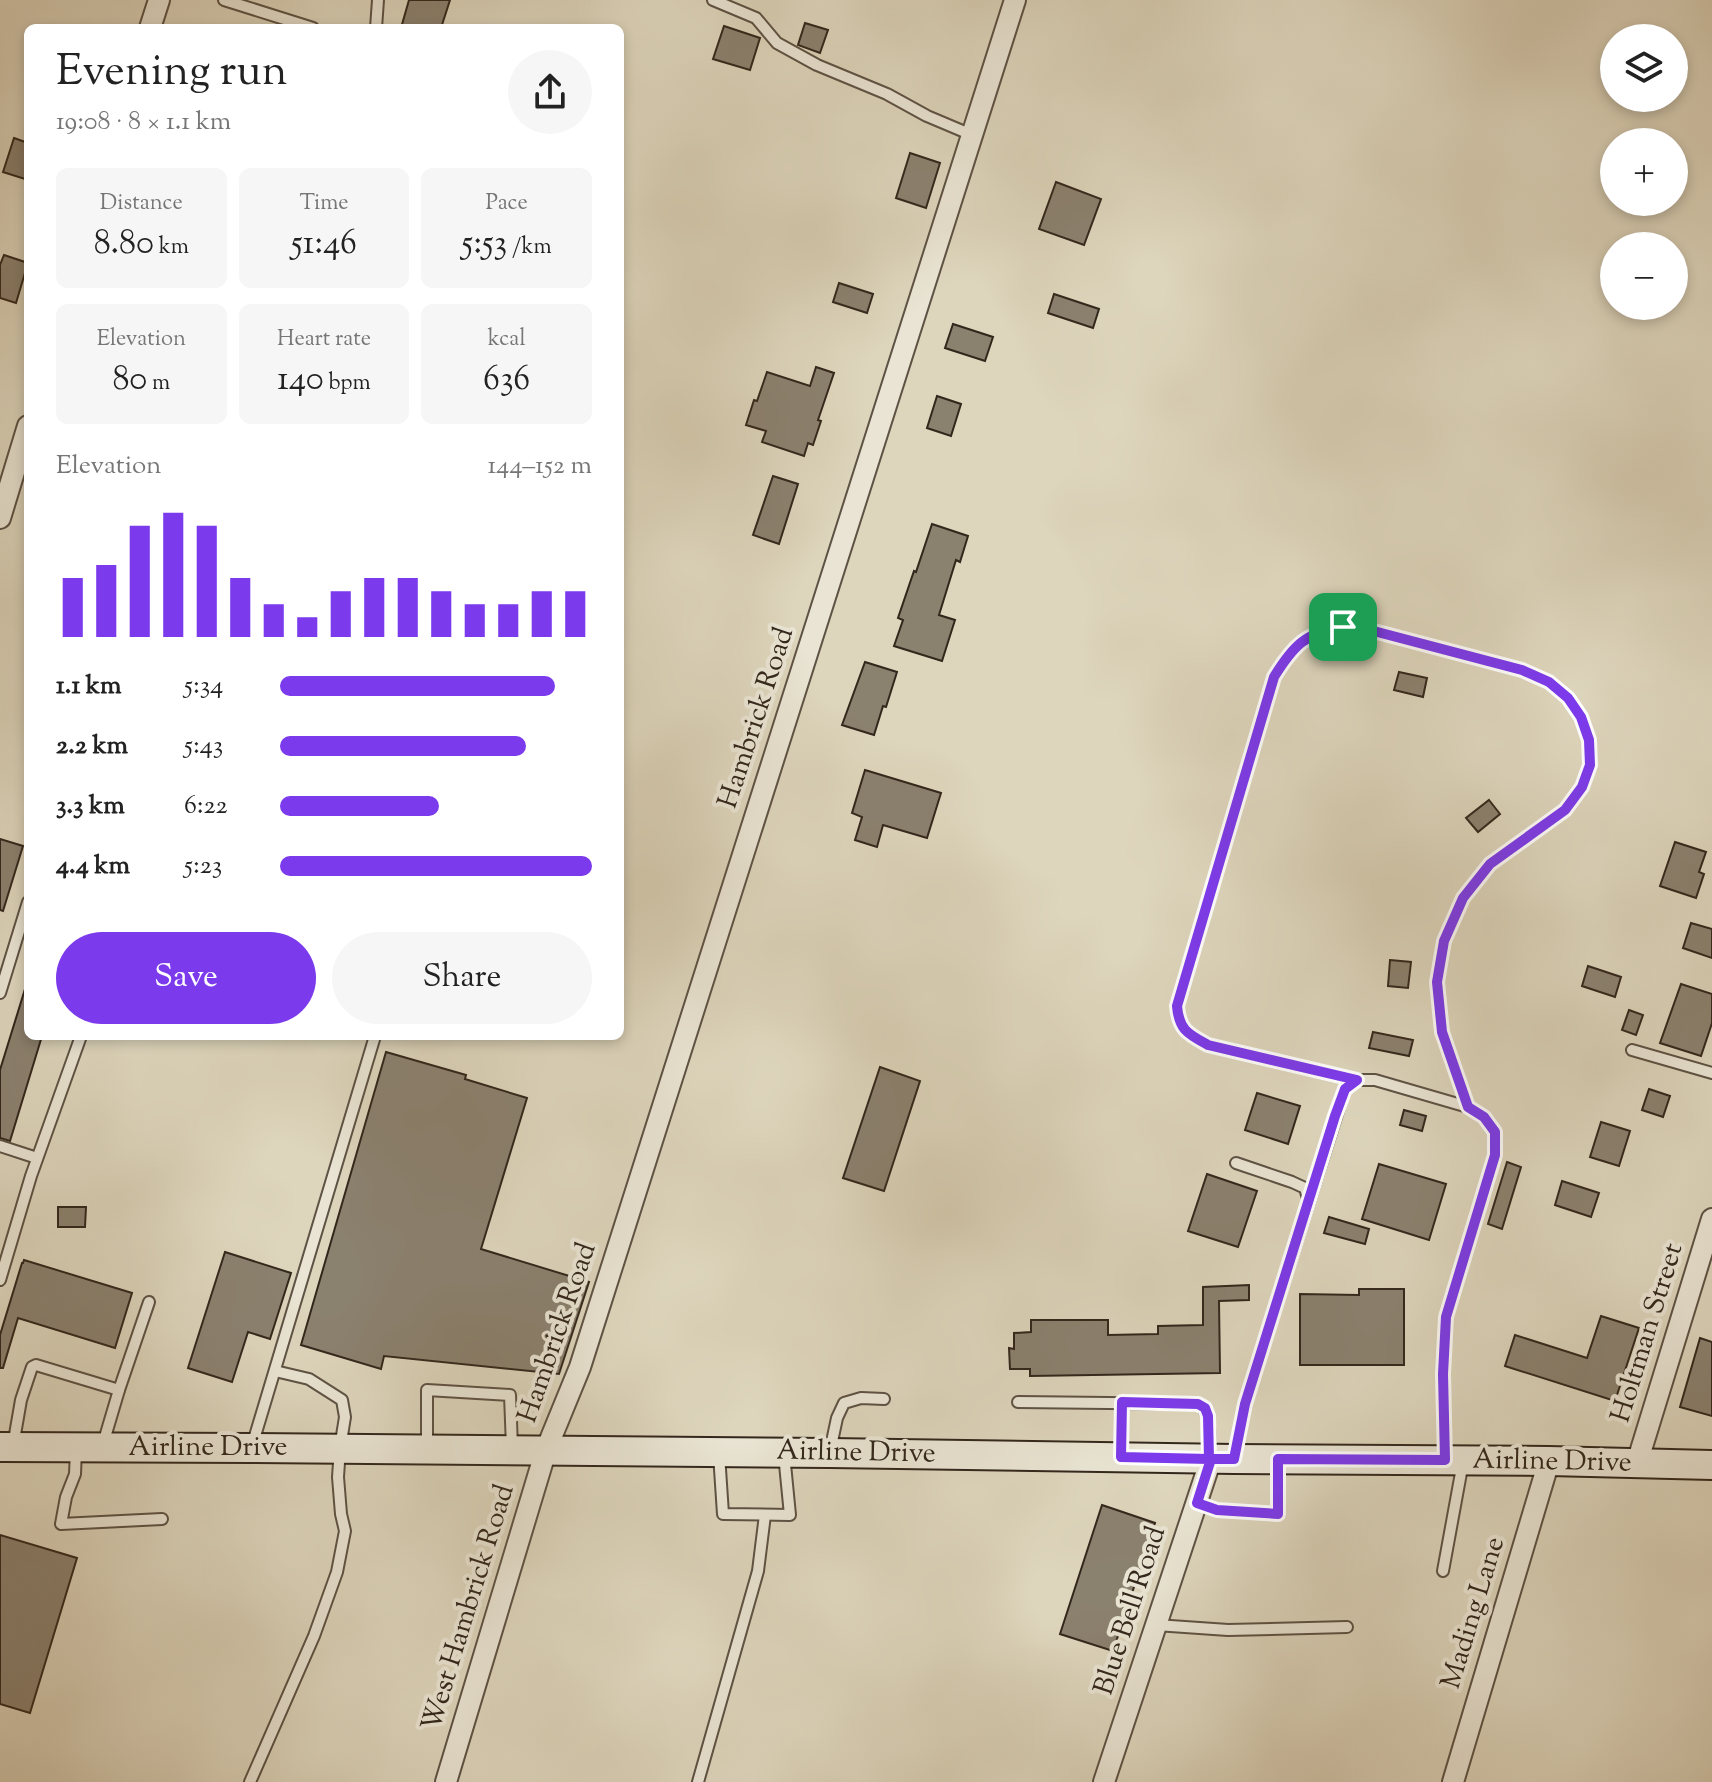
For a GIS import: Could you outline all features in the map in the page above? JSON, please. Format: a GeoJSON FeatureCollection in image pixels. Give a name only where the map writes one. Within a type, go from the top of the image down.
{"type":"FeatureCollection","features":[{"type":"Feature","properties":{"kind":"main road","name":"Airline Drive"},"geometry":{"type":"LineString","coordinates":[[3,1451],[340,1448],[1712,1465]]}},
{"type":"Feature","properties":{"kind":"street"},"geometry":{"type":"LineString","coordinates":[[151,24],[159,0]]}},
{"type":"Feature","properties":{"kind":"street","name":"Hambrick Road"},"geometry":{"type":"LineString","coordinates":[[546,1450],[580,1367],[1015,0]]}},
{"type":"Feature","properties":{"kind":"street"},"geometry":{"type":"LineString","coordinates":[[0,518],[24,439]]}},
{"type":"Feature","properties":{"kind":"street","name":"Holtman Street"},"geometry":{"type":"LineString","coordinates":[[1637,1463],[1712,1219]]}},
{"type":"Feature","properties":{"kind":"street","name":"West Hambrick Road"},"geometry":{"type":"LineString","coordinates":[[446,1782],[546,1450]]}},
{"type":"Feature","properties":{"kind":"street","name":"Blue Bell Road"},"geometry":{"type":"LineString","coordinates":[[1104,1782],[1197,1503],[1218,1459]]}},
{"type":"Feature","properties":{"kind":"street","name":"Mading Lane"},"geometry":{"type":"LineString","coordinates":[[1453,1782],[1549,1461]]}},
{"type":"Feature","properties":{"kind":"lane"},"geometry":{"type":"LineString","coordinates":[[224,0],[286,24]]}},
{"type":"Feature","properties":{"kind":"lane"},"geometry":{"type":"LineString","coordinates":[[376,24],[378,0]]}},
{"type":"Feature","properties":{"kind":"lane"},"geometry":{"type":"LineString","coordinates":[[713,0],[756,18],[777,43],[817,65],[972,135]]}},
{"type":"Feature","properties":{"kind":"lane"},"geometry":{"type":"LineString","coordinates":[[1443,1571],[1454,1460],[1443,1374],[1446,1317],[1495,1155],[1495,1132],[1484,1117],[1468,1107],[1375,1080],[1357,1080],[1208,1045],[1190,1036],[1179,1022],[1177,1006],[1274,677],[1287,656],[1303,640],[1326,629],[1366,629],[1522,670],[1549,682],[1568,698],[1581,717],[1589,740],[1590,765],[1582,787],[1565,810],[1490,864],[1463,898],[1444,941],[1437,982],[1442,1032],[1468,1107]]}},
{"type":"Feature","properties":{"kind":"lane"},"geometry":{"type":"LineString","coordinates":[[0,993],[24,915]]}},
{"type":"Feature","properties":{"kind":"lane"},"geometry":{"type":"LineString","coordinates":[[0,1280],[18,1215],[80,1040]]}},
{"type":"Feature","properties":{"kind":"lane"},"geometry":{"type":"LineString","coordinates":[[251,1448],[374,1040]]}},
{"type":"Feature","properties":{"kind":"lane"},"geometry":{"type":"LineString","coordinates":[[1632,1050],[1712,1073]]}},
{"type":"Feature","properties":{"kind":"lane"},"geometry":{"type":"LineString","coordinates":[[1218,1459],[1245,1404],[1345,1089],[1357,1080]]}},
{"type":"Feature","properties":{"kind":"lane"},"geometry":{"type":"LineString","coordinates":[[0,1146],[37,1158]]}},
{"type":"Feature","properties":{"kind":"lane"},"geometry":{"type":"LineString","coordinates":[[1236,1163],[1305,1188],[1309,1202]]}},
{"type":"Feature","properties":{"kind":"lane"},"geometry":{"type":"LineString","coordinates":[[149,1302],[119,1390],[75,1474],[66,1497],[61,1524],[162,1519]]}},
{"type":"Feature","properties":{"kind":"lane"},"geometry":{"type":"LineString","coordinates":[[3,1451],[32,1367],[36,1365],[119,1390]]}},
{"type":"Feature","properties":{"kind":"lane"},"geometry":{"type":"LineString","coordinates":[[250,1782],[314,1636],[337,1572],[345,1531],[338,1477],[345,1417],[342,1400],[309,1379],[275,1371]]}},
{"type":"Feature","properties":{"kind":"lane"},"geometry":{"type":"LineString","coordinates":[[427,1449],[427,1390],[510,1395],[512,1450]]}},
{"type":"Feature","properties":{"kind":"lane"},"geometry":{"type":"LineString","coordinates":[[830,1453],[837,1418],[844,1403],[861,1398],[884,1399]]}},
{"type":"Feature","properties":{"kind":"lane"},"geometry":{"type":"LineString","coordinates":[[1018,1402],[1198,1404],[1205,1408],[1208,1416],[1218,1459]]}},
{"type":"Feature","properties":{"kind":"lane"},"geometry":{"type":"LineString","coordinates":[[1121,1457],[1122,1402]]}},
{"type":"Feature","properties":{"kind":"lane"},"geometry":{"type":"LineString","coordinates":[[719,1452],[723,1514],[790,1515],[784,1453]]}},
{"type":"Feature","properties":{"kind":"lane"},"geometry":{"type":"LineString","coordinates":[[1197,1503],[1217,1510],[1278,1514],[1278,1459]]}},
{"type":"Feature","properties":{"kind":"lane"},"geometry":{"type":"LineString","coordinates":[[698,1782],[758,1571],[765,1515]]}},
{"type":"Feature","properties":{"kind":"lane"},"geometry":{"type":"LineString","coordinates":[[1156,1625],[1228,1630],[1347,1627]]}},
{"type":"Feature","properties":{"kind":"building"},"geometry":{"type":"Polygon","coordinates":[[[409,0],[450,0],[442,24],[402,24],[409,0]]]}},
{"type":"Feature","properties":{"kind":"building"},"geometry":{"type":"Polygon","coordinates":[[[805,23],[828,30],[820,53],[798,45],[805,23]]]}},
{"type":"Feature","properties":{"kind":"building"},"geometry":{"type":"Polygon","coordinates":[[[724,26],[760,38],[750,70],[713,59],[724,26]]]}},
{"type":"Feature","properties":{"kind":"building"},"geometry":{"type":"Polygon","coordinates":[[[14,138],[24,142],[24,179],[3,172],[14,138]]]}},
{"type":"Feature","properties":{"kind":"building"},"geometry":{"type":"Polygon","coordinates":[[[910,153],[940,163],[926,208],[896,198],[910,153]]]}},
{"type":"Feature","properties":{"kind":"building"},"geometry":{"type":"Polygon","coordinates":[[[1056,182],[1101,199],[1084,245],[1039,229],[1056,182]]]}},
{"type":"Feature","properties":{"kind":"building"},"geometry":{"type":"Polygon","coordinates":[[[4,255],[24,262],[24,276],[16,303],[0,298],[0,265],[4,255]]]}},
{"type":"Feature","properties":{"kind":"building"},"geometry":{"type":"Polygon","coordinates":[[[839,283],[873,294],[867,313],[833,302],[839,283]]]}},
{"type":"Feature","properties":{"kind":"building"},"geometry":{"type":"Polygon","coordinates":[[[1054,294],[1099,309],[1093,328],[1048,313],[1054,294]]]}},
{"type":"Feature","properties":{"kind":"building"},"geometry":{"type":"Polygon","coordinates":[[[953,324],[993,337],[985,361],[945,348],[953,324]]]}},
{"type":"Feature","properties":{"kind":"building"},"geometry":{"type":"Polygon","coordinates":[[[816,367],[834,373],[813,445],[808,443],[804,456],[762,442],[766,431],[746,425],[767,372],[810,386],[816,367]]]}},
{"type":"Feature","properties":{"kind":"building"},"geometry":{"type":"Polygon","coordinates":[[[937,396],[961,404],[951,436],[927,428],[937,396]]]}},
{"type":"Feature","properties":{"kind":"building"},"geometry":{"type":"Polygon","coordinates":[[[773,476],[798,484],[779,544],[753,535],[773,476]]]}},
{"type":"Feature","properties":{"kind":"building"},"geometry":{"type":"Polygon","coordinates":[[[932,524],[968,536],[960,562],[956,560],[939,615],[955,620],[942,661],[894,646],[903,620],[898,618],[932,524]]]}},
{"type":"Feature","properties":{"kind":"building"},"geometry":{"type":"Polygon","coordinates":[[[865,662],[897,672],[874,735],[842,725],[865,662]]]}},
{"type":"Feature","properties":{"kind":"building"},"geometry":{"type":"Polygon","coordinates":[[[1399,672],[1427,678],[1423,697],[1394,690],[1399,672]]]}},
{"type":"Feature","properties":{"kind":"building"},"geometry":{"type":"Polygon","coordinates":[[[865,770],[941,793],[927,838],[883,825],[877,847],[855,840],[862,817],[852,813],[865,770]]]}},
{"type":"Feature","properties":{"kind":"building"},"geometry":{"type":"Polygon","coordinates":[[[1489,800],[1500,814],[1478,832],[1466,818],[1489,800]]]}},
{"type":"Feature","properties":{"kind":"building"},"geometry":{"type":"Polygon","coordinates":[[[0,839],[23,846],[3,911],[0,910],[0,839]]]}},
{"type":"Feature","properties":{"kind":"building"},"geometry":{"type":"Polygon","coordinates":[[[1675,842],[1706,852],[1699,872],[1704,874],[1696,898],[1660,886],[1675,842]]]}},
{"type":"Feature","properties":{"kind":"building"},"geometry":{"type":"Polygon","coordinates":[[[1691,923],[1712,929],[1712,958],[1683,948],[1691,923]]]}},
{"type":"Feature","properties":{"kind":"building"},"geometry":{"type":"Polygon","coordinates":[[[1390,960],[1411,962],[1408,988],[1388,986],[1390,960]]]}},
{"type":"Feature","properties":{"kind":"building"},"geometry":{"type":"Polygon","coordinates":[[[1588,966],[1621,977],[1615,997],[1582,986],[1588,966]]]}},
{"type":"Feature","properties":{"kind":"building"},"geometry":{"type":"Polygon","coordinates":[[[1681,984],[1712,994],[1712,1023],[1701,1056],[1660,1043],[1681,984]]]}},
{"type":"Feature","properties":{"kind":"building"},"geometry":{"type":"Polygon","coordinates":[[[24,992],[24,1040],[41,1040],[10,1141],[0,1138],[0,1070],[24,992]]]}},
{"type":"Feature","properties":{"kind":"building"},"geometry":{"type":"Polygon","coordinates":[[[1629,1010],[1643,1015],[1636,1035],[1622,1030],[1629,1010]]]}},
{"type":"Feature","properties":{"kind":"building"},"geometry":{"type":"Polygon","coordinates":[[[1373,1032],[1413,1040],[1409,1056],[1369,1048],[1373,1032]]]}},
{"type":"Feature","properties":{"kind":"building"},"geometry":{"type":"Polygon","coordinates":[[[386,1052],[466,1075],[465,1079],[527,1098],[481,1249],[589,1282],[559,1374],[384,1356],[381,1369],[301,1345],[386,1052]]]}},
{"type":"Feature","properties":{"kind":"building"},"geometry":{"type":"Polygon","coordinates":[[[880,1067],[920,1081],[884,1191],[843,1178],[880,1067]]]}},
{"type":"Feature","properties":{"kind":"building"},"geometry":{"type":"Polygon","coordinates":[[[1649,1089],[1670,1096],[1663,1117],[1642,1110],[1649,1089]]]}},
{"type":"Feature","properties":{"kind":"building"},"geometry":{"type":"Polygon","coordinates":[[[1257,1093],[1300,1106],[1288,1144],[1245,1130],[1257,1093]]]}},
{"type":"Feature","properties":{"kind":"building"},"geometry":{"type":"Polygon","coordinates":[[[1404,1110],[1426,1116],[1422,1131],[1400,1125],[1404,1110]]]}},
{"type":"Feature","properties":{"kind":"building"},"geometry":{"type":"Polygon","coordinates":[[[1601,1122],[1630,1131],[1619,1166],[1590,1157],[1601,1122]]]}},
{"type":"Feature","properties":{"kind":"building"},"geometry":{"type":"Polygon","coordinates":[[[1507,1162],[1521,1167],[1502,1229],[1488,1224],[1507,1162]]]}},
{"type":"Feature","properties":{"kind":"building"},"geometry":{"type":"Polygon","coordinates":[[[1379,1164],[1446,1184],[1429,1240],[1362,1219],[1379,1164]]]}},
{"type":"Feature","properties":{"kind":"building"},"geometry":{"type":"Polygon","coordinates":[[[1207,1174],[1257,1191],[1238,1247],[1188,1231],[1207,1174]]]}},
{"type":"Feature","properties":{"kind":"building"},"geometry":{"type":"Polygon","coordinates":[[[1562,1181],[1599,1193],[1591,1217],[1555,1205],[1562,1181]]]}},
{"type":"Feature","properties":{"kind":"building"},"geometry":{"type":"Polygon","coordinates":[[[58,1207],[86,1207],[85,1227],[58,1227],[58,1207]]]}},
{"type":"Feature","properties":{"kind":"building"},"geometry":{"type":"Polygon","coordinates":[[[1329,1217],[1369,1229],[1365,1244],[1324,1233],[1329,1217]]]}},
{"type":"Feature","properties":{"kind":"building"},"geometry":{"type":"Polygon","coordinates":[[[225,1252],[291,1273],[270,1339],[248,1332],[232,1382],[188,1368],[225,1252]]]}},
{"type":"Feature","properties":{"kind":"building"},"geometry":{"type":"Polygon","coordinates":[[[24,1260],[132,1293],[115,1348],[18,1318],[3,1368],[0,1368],[0,1335],[24,1260]]]}},
{"type":"Feature","properties":{"kind":"building"},"geometry":{"type":"Polygon","coordinates":[[[1249,1285],[1249,1300],[1219,1301],[1220,1373],[1030,1376],[1030,1369],[1010,1369],[1009,1348],[1014,1349],[1014,1333],[1031,1332],[1031,1320],[1108,1320],[1108,1335],[1158,1334],[1158,1326],[1203,1325],[1203,1287],[1249,1285]]]}},
{"type":"Feature","properties":{"kind":"building"},"geometry":{"type":"Polygon","coordinates":[[[1359,1289],[1404,1289],[1404,1365],[1300,1365],[1300,1294],[1359,1295],[1359,1289]]]}},
{"type":"Feature","properties":{"kind":"building"},"geometry":{"type":"Polygon","coordinates":[[[1601,1316],[1639,1328],[1615,1401],[1505,1366],[1515,1335],[1587,1358],[1601,1316]]]}},
{"type":"Feature","properties":{"kind":"building"},"geometry":{"type":"Polygon","coordinates":[[[1700,1338],[1712,1342],[1712,1416],[1680,1407],[1700,1338]]]}},
{"type":"Feature","properties":{"kind":"building"},"geometry":{"type":"Polygon","coordinates":[[[1102,1505],[1155,1523],[1113,1651],[1060,1634],[1102,1505]]]}},
{"type":"Feature","properties":{"kind":"building"},"geometry":{"type":"Polygon","coordinates":[[[0,1535],[77,1558],[30,1713],[0,1704],[0,1535]]]}},
{"type":"Feature","properties":{"kind":"route"},"geometry":{"type":"LineString","coordinates":[[1343,627],[1326,629],[1303,640],[1287,656],[1274,677],[1177,1006],[1179,1022],[1190,1036],[1208,1045],[1357,1080],[1345,1089],[1335,1116],[1245,1404],[1234,1459],[1211,1459],[1209,1459],[1121,1457],[1122,1402],[1198,1404],[1205,1408],[1211,1459],[1197,1503],[1217,1510],[1278,1514],[1278,1459],[1445,1460],[1443,1374],[1446,1317],[1495,1155],[1495,1132],[1484,1117],[1468,1107],[1442,1032],[1437,982],[1444,941],[1463,898],[1490,864],[1565,810],[1582,787],[1590,765],[1589,740],[1581,717],[1568,698],[1549,682],[1522,670],[1366,629],[1343,627]]}}]}
